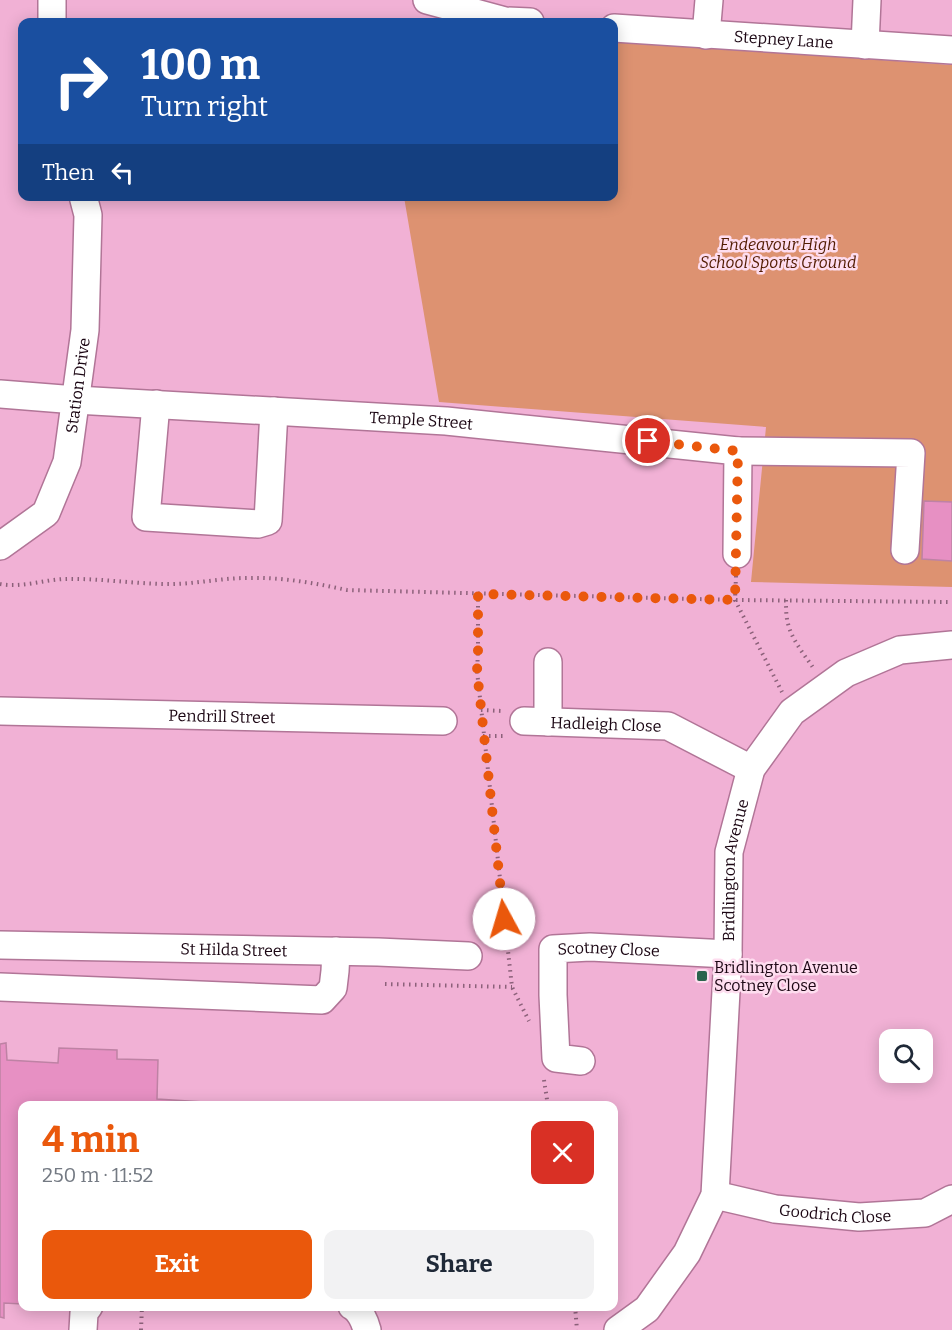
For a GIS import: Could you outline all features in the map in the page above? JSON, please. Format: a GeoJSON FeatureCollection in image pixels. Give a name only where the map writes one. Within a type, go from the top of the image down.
{"type":"FeatureCollection","features":[{"type":"Feature","properties":{"kind":"street"},"geometry":{"type":"LineString","coordinates":[[52,0],[52,18]]}},
{"type":"Feature","properties":{"kind":"street"},"geometry":{"type":"LineString","coordinates":[[427,0],[514,14]]}},
{"type":"Feature","properties":{"kind":"street"},"geometry":{"type":"LineString","coordinates":[[706,35],[708,0]]}},
{"type":"Feature","properties":{"kind":"street"},"geometry":{"type":"LineString","coordinates":[[865,45],[867,0]]}},
{"type":"Feature","properties":{"kind":"street","name":"Stepney Lane"},"geometry":{"type":"LineString","coordinates":[[618,28],[952,50]]}},
{"type":"Feature","properties":{"kind":"street","name":"Station Drive"},"geometry":{"type":"LineString","coordinates":[[0,546],[46,513],[67,462],[85,330],[88,215],[84,201]]}},
{"type":"Feature","properties":{"kind":"street","name":"Temple Street"},"geometry":{"type":"LineString","coordinates":[[0,394],[446,421],[738,451],[911,453],[905,550]]}},
{"type":"Feature","properties":{"kind":"street"},"geometry":{"type":"LineString","coordinates":[[156,404],[146,517],[258,524],[268,521],[274,411]]}},
{"type":"Feature","properties":{"kind":"street"},"geometry":{"type":"LineString","coordinates":[[737,554],[738,451]]}},
{"type":"Feature","properties":{"kind":"street","name":"Bridlington Avenue"},"geometry":{"type":"LineString","coordinates":[[618,1330],[647,1309],[687,1253],[715,1195],[728,954],[729,852],[751,769],[792,712],[846,673],[900,650],[952,645]]}},
{"type":"Feature","properties":{"kind":"street","name":"Hadleigh Close"},"geometry":{"type":"LineString","coordinates":[[548,662],[536,722],[668,726],[751,769]]}},
{"type":"Feature","properties":{"kind":"street","name":"Pendrill Street"},"geometry":{"type":"LineString","coordinates":[[0,711],[443,721]]}},
{"type":"Feature","properties":{"kind":"street","name":"St Hilda Street"},"geometry":{"type":"LineString","coordinates":[[0,945],[336,951],[468,956]]}},
{"type":"Feature","properties":{"kind":"street","name":"Scotney Close"},"geometry":{"type":"LineString","coordinates":[[581,1061],[556,1058],[553,995],[554,949],[590,947],[728,954]]}},
{"type":"Feature","properties":{"kind":"street"},"geometry":{"type":"LineString","coordinates":[[0,987],[322,1000],[333,988],[336,951]]}},
{"type":"Feature","properties":{"kind":"street","name":"Goodrich Close"},"geometry":{"type":"LineString","coordinates":[[715,1195],[775,1209],[859,1217],[925,1213],[952,1200]]}},
{"type":"Feature","properties":{"kind":"street"},"geometry":{"type":"LineString","coordinates":[[82,1330],[85,1311]]}},
{"type":"Feature","properties":{"kind":"street"},"geometry":{"type":"LineString","coordinates":[[358,1311],[366,1325],[366,1330]]}},
{"type":"Feature","properties":{"kind":"path"},"geometry":{"type":"LineString","coordinates":[[737,554],[735,600],[792,712]]}},
{"type":"Feature","properties":{"kind":"path"},"geometry":{"type":"LineString","coordinates":[[0,584],[15,585],[65,579],[169,584],[278,577],[347,590],[735,600],[952,602]]}},
{"type":"Feature","properties":{"kind":"path"},"geometry":{"type":"LineString","coordinates":[[478,594],[477,671],[512,987],[533,1028]]}},
{"type":"Feature","properties":{"kind":"path"},"geometry":{"type":"LineString","coordinates":[[786,600],[787,619],[794,639],[826,687]]}},
{"type":"Feature","properties":{"kind":"path"},"geometry":{"type":"LineString","coordinates":[[384,984],[512,987]]}},
{"type":"Feature","properties":{"kind":"path"},"geometry":{"type":"LineString","coordinates":[[543,1072],[547,1101]]}},
{"type":"Feature","properties":{"kind":"path"},"geometry":{"type":"LineString","coordinates":[[141,1330],[142,1311]]}},
{"type":"Feature","properties":{"kind":"path"},"geometry":{"type":"LineString","coordinates":[[575,1311],[577,1330]]}},
{"type":"Feature","properties":{"kind":"green space","name":"Endeavour High School Sports Ground"},"geometry":{"type":"Polygon","coordinates":[[[618,41],[952,65],[952,587],[751,582],[766,427],[439,402],[405,201],[618,201],[618,41]]]}},
{"type":"Feature","properties":{"kind":"building"},"geometry":{"type":"Polygon","coordinates":[[[924,501],[952,502],[952,561],[922,559],[924,501]]]}},
{"type":"Feature","properties":{"kind":"building"},"geometry":{"type":"Polygon","coordinates":[[[6,1043],[7,1060],[58,1063],[59,1048],[117,1050],[117,1059],[158,1060],[157,1099],[189,1101],[18,1101],[18,1304],[4,1303],[4,1318],[0,1317],[0,1044],[6,1043]]]}},
{"type":"Feature","properties":{"kind":"place","name":"Bridlington Avenue Scotney Close"},"geometry":{"type":"Point","coordinates":[702,976]}},
{"type":"Feature","properties":{"kind":"route"},"geometry":{"type":"LineString","coordinates":[[504,919],[477,671],[478,594],[735,600],[738,451],[648,441]]}}]}
